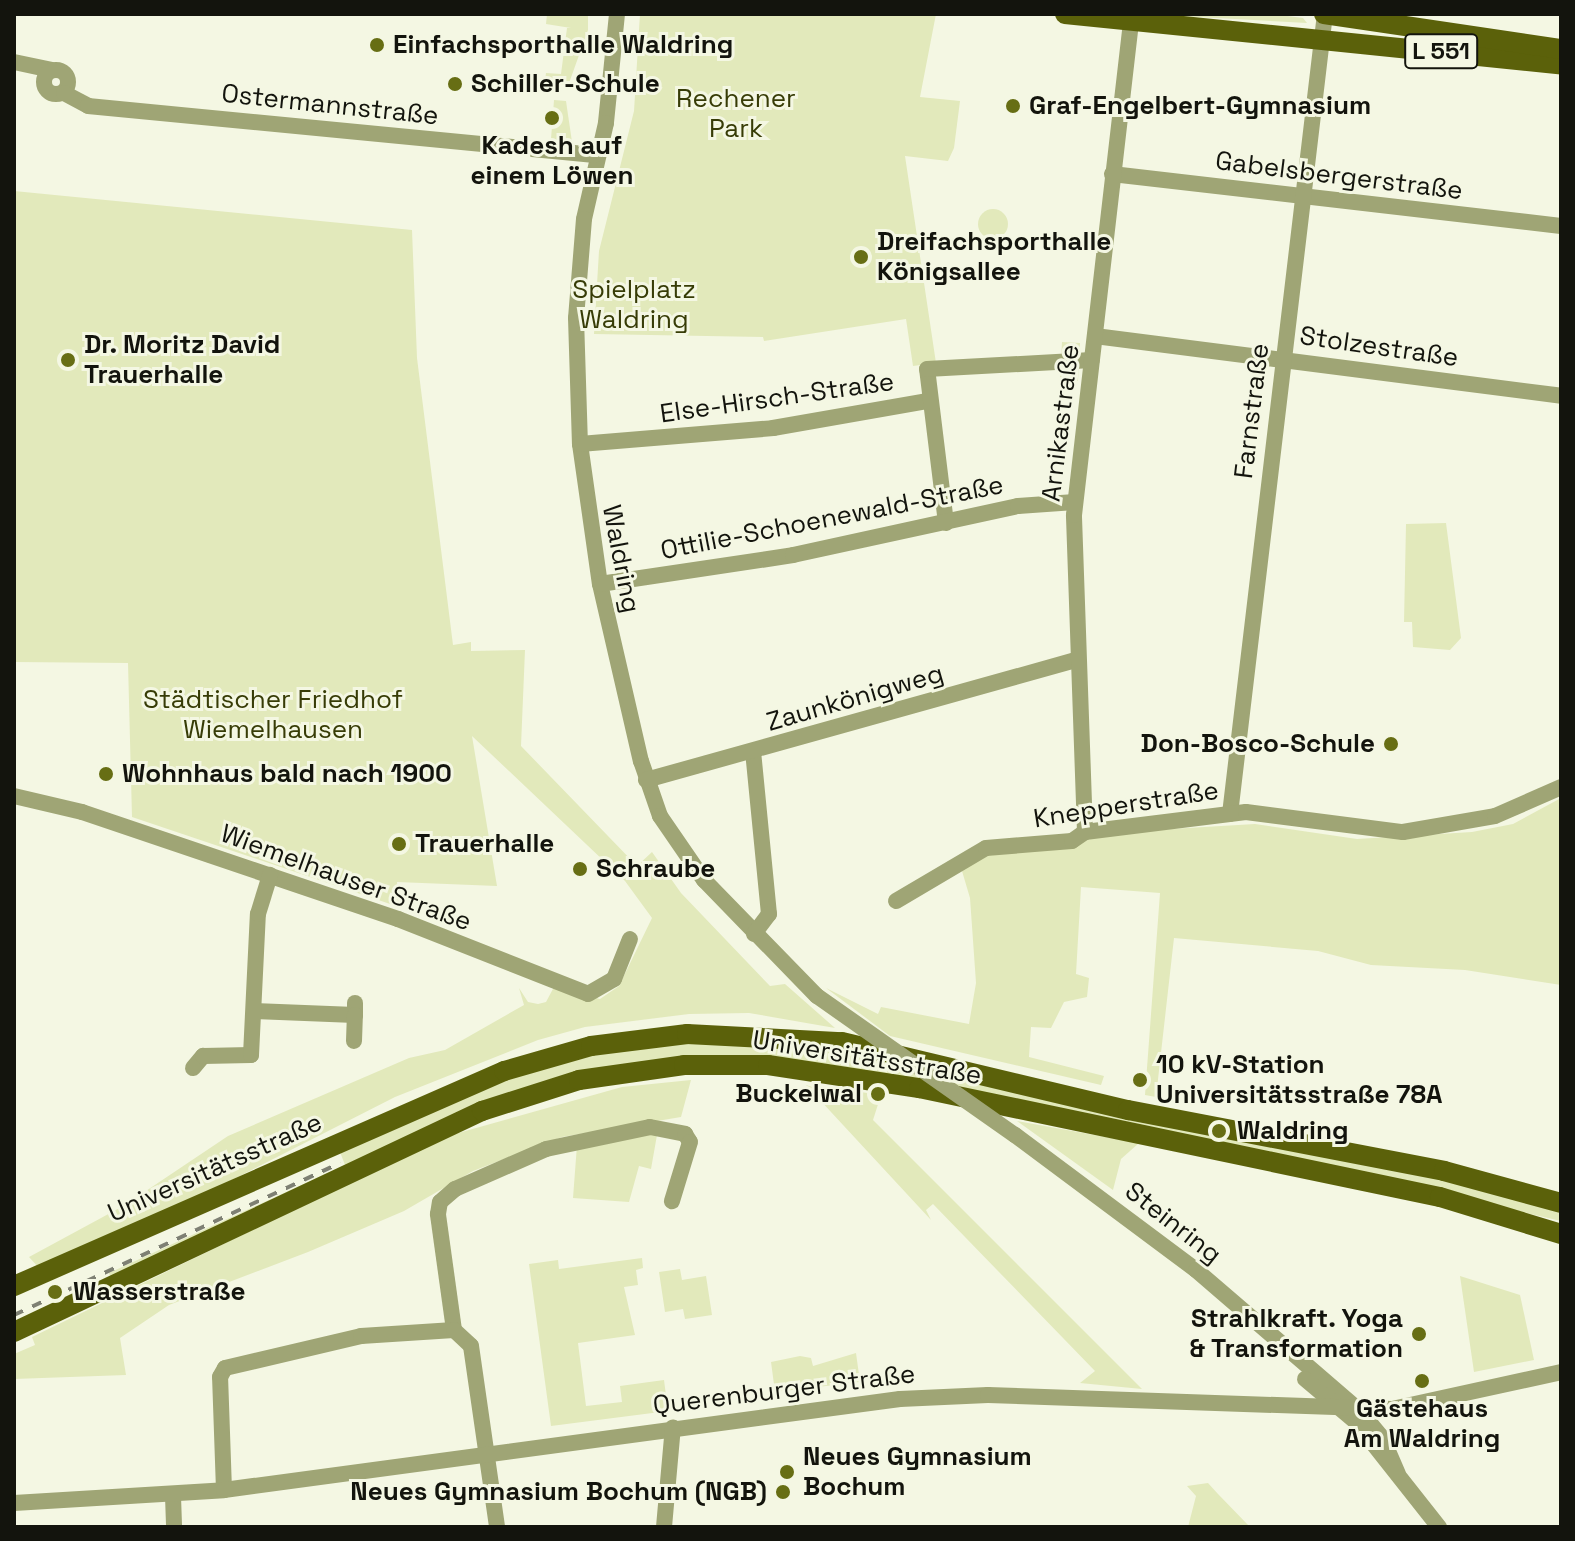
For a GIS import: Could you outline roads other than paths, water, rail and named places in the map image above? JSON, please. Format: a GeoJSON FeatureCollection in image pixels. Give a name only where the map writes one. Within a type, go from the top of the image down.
{"type":"FeatureCollection","features":[{"type":"Feature","properties":{"kind":"main road","name":"L 551"},"geometry":{"type":"LineString","coordinates":[[1065,14],[1131,18],[1561,64]]}},
{"type":"Feature","properties":{"kind":"main road","name":"L 551"},"geometry":{"type":"LineString","coordinates":[[1325,14],[1561,49]]}},
{"type":"Feature","properties":{"kind":"main road","name":"Universitätsstraße"},"geometry":{"type":"LineString","coordinates":[[14,1286],[504,1071],[591,1046],[687,1034],[842,1042],[1128,1110],[1444,1171],[1561,1203]]}},
{"type":"Feature","properties":{"kind":"main road","name":"Universitätsstraße"},"geometry":{"type":"LineString","coordinates":[[14,1332],[482,1111],[579,1080],[684,1065],[768,1065],[919,1088],[1440,1197],[1561,1234]]}},
{"type":"Feature","properties":{"kind":"street","name":"Waldring"},"geometry":{"type":"LineString","coordinates":[[617,14],[606,123],[595,155],[577,295],[580,444],[600,584],[646,780],[690,863],[754,934],[817,996],[1015,1135]]}},
{"type":"Feature","properties":{"kind":"street","name":"Farnstraße"},"geometry":{"type":"LineString","coordinates":[[1230,814],[1325,14]]}},
{"type":"Feature","properties":{"kind":"street","name":"Arnikastraße"},"geometry":{"type":"LineString","coordinates":[[1085,832],[1076,660],[1075,502],[1131,18]]}},
{"type":"Feature","properties":{"kind":"street","name":"Ostermannstraße"},"geometry":{"type":"LineString","coordinates":[[14,62],[65,72],[64,93],[88,106],[595,155]]}},
{"type":"Feature","properties":{"kind":"street","name":"Gabelsbergerstraße"},"geometry":{"type":"LineString","coordinates":[[1112,174],[1561,226]]}},
{"type":"Feature","properties":{"kind":"street","name":"Stolzestraße"},"geometry":{"type":"LineString","coordinates":[[1095,336],[1561,396]]}},
{"type":"Feature","properties":{"kind":"street","name":"Else-Hirsch-Straße"},"geometry":{"type":"LineString","coordinates":[[580,444],[773,428],[927,401],[927,369],[1092,360]]}},
{"type":"Feature","properties":{"kind":"street"},"geometry":{"type":"LineString","coordinates":[[927,401],[946,523]]}},
{"type":"Feature","properties":{"kind":"street","name":"Ottilie-Schoenewald-Straße"},"geometry":{"type":"LineString","coordinates":[[600,584],[793,555],[1018,506],[1075,502]]}},
{"type":"Feature","properties":{"kind":"street","name":"Zaunkönigweg"},"geometry":{"type":"LineString","coordinates":[[646,780],[1076,660]]}},
{"type":"Feature","properties":{"kind":"street"},"geometry":{"type":"LineString","coordinates":[[753,751],[769,904],[769,914],[754,934]]}},
{"type":"Feature","properties":{"kind":"street","name":"Knepperstraße"},"geometry":{"type":"LineString","coordinates":[[896,901],[986,848],[1072,841],[1085,832],[1230,814],[1268,813],[1403,832],[1485,819],[1561,787]]}},
{"type":"Feature","properties":{"kind":"street","name":"Wiemelhauser Straße"},"geometry":{"type":"LineString","coordinates":[[14,796],[51,802],[270,875],[588,994],[614,979],[630,939]]}},
{"type":"Feature","properties":{"kind":"street"},"geometry":{"type":"LineString","coordinates":[[193,1068],[203,1056],[251,1055],[258,914],[270,875]]}},
{"type":"Feature","properties":{"kind":"street"},"geometry":{"type":"LineString","coordinates":[[254,1011],[355,1009],[354,1041]]}},
{"type":"Feature","properties":{"kind":"street"},"geometry":{"type":"LineString","coordinates":[[497,1527],[471,1346],[454,1330],[438,1214],[440,1202],[455,1189],[546,1149],[650,1127],[685,1134],[690,1142],[672,1201]]}},
{"type":"Feature","properties":{"kind":"street","name":"Steinring"},"geometry":{"type":"LineString","coordinates":[[1015,1135],[1196,1270],[1293,1358],[1301,1359],[1359,1410],[1382,1437],[1398,1474]]}},
{"type":"Feature","properties":{"kind":"street"},"geometry":{"type":"LineString","coordinates":[[224,1490],[220,1377],[225,1368],[361,1336],[454,1330]]}},
{"type":"Feature","properties":{"kind":"street","name":"Steinring"},"geometry":{"type":"LineString","coordinates":[[1293,1358],[1294,1367],[1340,1409],[1398,1474],[1439,1527]]}},
{"type":"Feature","properties":{"kind":"street","name":"Querenburger Straße"},"geometry":{"type":"LineString","coordinates":[[14,1503],[173,1496],[224,1490],[836,1404],[972,1395],[1359,1410],[1419,1404],[1561,1372]]}},
{"type":"Feature","properties":{"kind":"street"},"geometry":{"type":"LineString","coordinates":[[664,1527],[673,1427]]}},
{"type":"Feature","properties":{"kind":"street"},"geometry":{"type":"LineString","coordinates":[[173,1496],[174,1527]]}},
{"type":"Feature","properties":{"kind":"railway"},"geometry":{"type":"LineString","coordinates":[[14,1315],[340,1163]]}},
{"type":"Feature","properties":{"kind":"place","name":"Einfachsporthalle Waldring"},"geometry":{"type":"Point","coordinates":[377,45]}},
{"type":"Feature","properties":{"kind":"place","name":"Schiller-Schule"},"geometry":{"type":"Point","coordinates":[455,84]}},
{"type":"Feature","properties":{"kind":"place","name":"Graf-Engelbert-Gymnasium"},"geometry":{"type":"Point","coordinates":[1013,106]}},
{"type":"Feature","properties":{"kind":"place","name":"Kadesh auf einem Löwen"},"geometry":{"type":"Point","coordinates":[552,118]}},
{"type":"Feature","properties":{"kind":"place","name":"Dreifachsporthalle Königsallee"},"geometry":{"type":"Point","coordinates":[861,257]}},
{"type":"Feature","properties":{"kind":"place","name":"Dr. Moritz David Trauerhalle"},"geometry":{"type":"Point","coordinates":[68,360]}},
{"type":"Feature","properties":{"kind":"place","name":"Don-Bosco-Schule"},"geometry":{"type":"Point","coordinates":[1391,744]}},
{"type":"Feature","properties":{"kind":"place","name":"Wohnhaus bald nach 1900"},"geometry":{"type":"Point","coordinates":[106,774]}},
{"type":"Feature","properties":{"kind":"place","name":"Trauerhalle"},"geometry":{"type":"Point","coordinates":[399,844]}},
{"type":"Feature","properties":{"kind":"place","name":"Schraube"},"geometry":{"type":"Point","coordinates":[580,869]}},
{"type":"Feature","properties":{"kind":"place","name":"10 kV-Station Universitätsstraße 78A"},"geometry":{"type":"Point","coordinates":[1140,1080]}},
{"type":"Feature","properties":{"kind":"place","name":"Buckelwal"},"geometry":{"type":"Point","coordinates":[878,1094]}},
{"type":"Feature","properties":{"kind":"place","name":"Waldring"},"geometry":{"type":"Point","coordinates":[1219,1131]}},
{"type":"Feature","properties":{"kind":"place","name":"Wasserstraße"},"geometry":{"type":"Point","coordinates":[55,1292]}},
{"type":"Feature","properties":{"kind":"place","name":"Strahlkraft. Yoga & Transformation"},"geometry":{"type":"Point","coordinates":[1419,1334]}},
{"type":"Feature","properties":{"kind":"place","name":"Gästehaus Am Waldring"},"geometry":{"type":"Point","coordinates":[1422,1381]}},
{"type":"Feature","properties":{"kind":"place","name":"Neues Gymnasium Bochum"},"geometry":{"type":"Point","coordinates":[787,1472]}},
{"type":"Feature","properties":{"kind":"place","name":"Neues Gymnasium Bochum (NGB)"},"geometry":{"type":"Point","coordinates":[783,1492]}},
{"type":"Feature","properties":{"kind":"park label","name":"Rechener Park"},"geometry":{"type":"Point","coordinates":[736,114]}},
{"type":"Feature","properties":{"kind":"park label","name":"Spielplatz Waldring"},"geometry":{"type":"Point","coordinates":[634,305]}},
{"type":"Feature","properties":{"kind":"park label","name":"Städtischer Friedhof Wiemelhausen"},"geometry":{"type":"Point","coordinates":[273,715]}}]}
